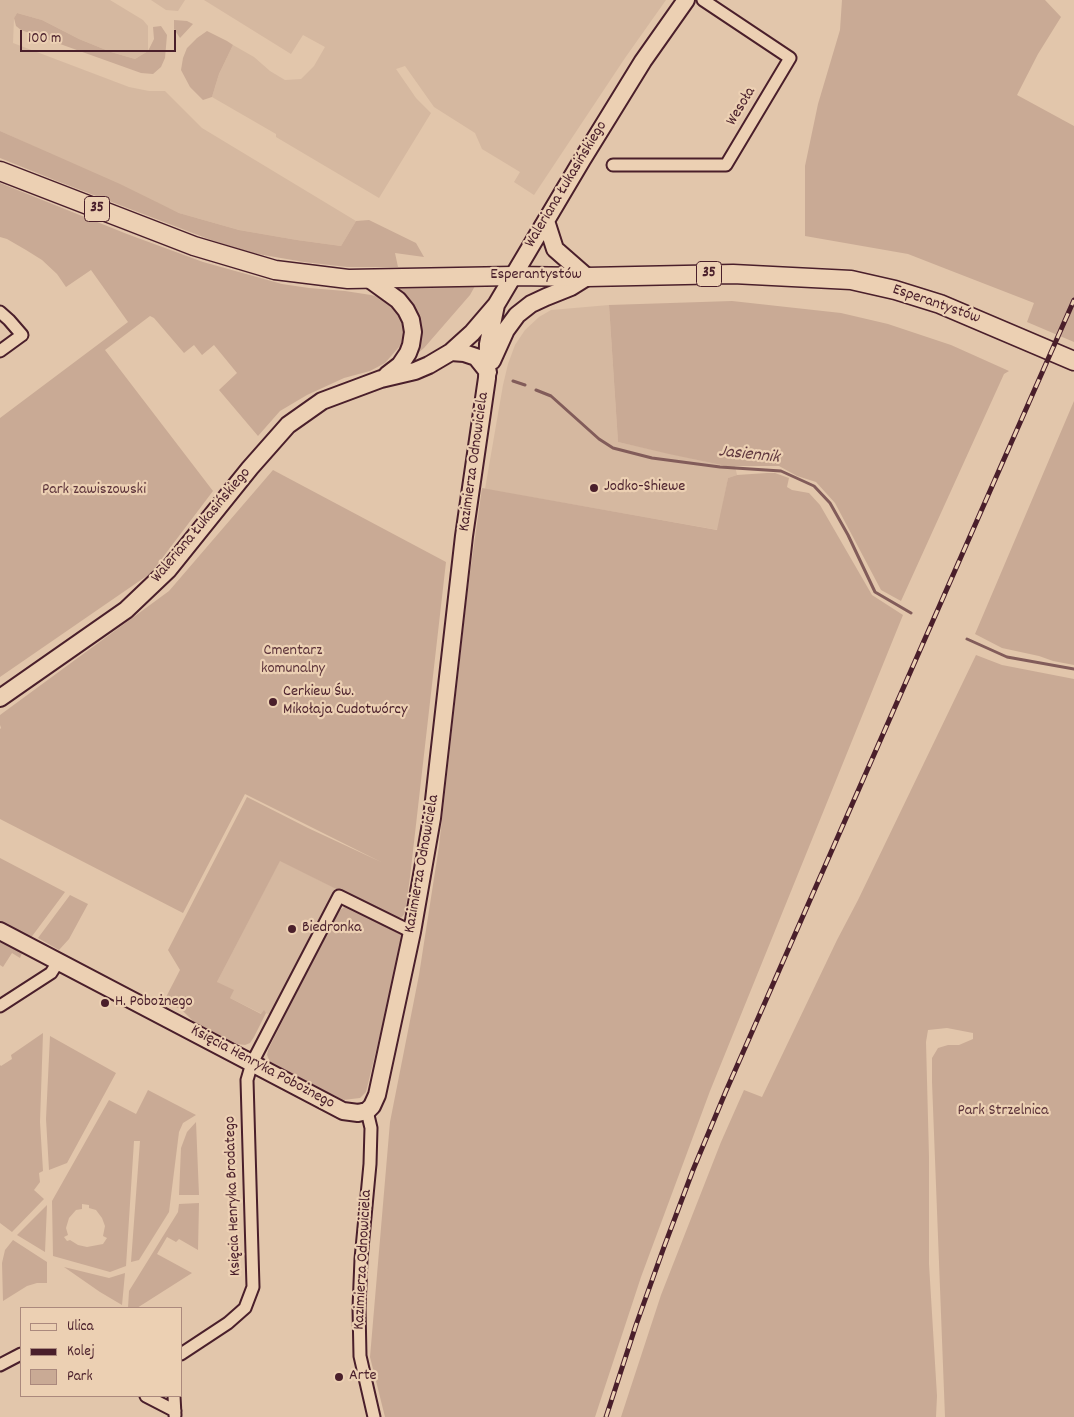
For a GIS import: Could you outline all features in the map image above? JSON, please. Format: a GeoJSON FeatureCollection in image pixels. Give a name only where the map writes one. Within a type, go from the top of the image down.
{"type":"FeatureCollection","features":[{"type":"Feature","properties":{"kind":"main road","name":"Esperantystów"},"geometry":{"type":"LineString","coordinates":[[0,171],[194,246],[275,270],[348,279],[733,274],[852,280],[904,292],[940,304],[1074,361]]}},
{"type":"Feature","properties":{"kind":"street","name":"Waleriana Łukasińskiego"},"geometry":{"type":"LineString","coordinates":[[0,698],[119,614],[168,570],[250,468],[288,425],[322,401],[381,379],[416,371],[429,365],[451,352],[472,333],[496,305],[643,61],[686,0]]}},
{"type":"Feature","properties":{"kind":"street","name":"Wesoła"},"geometry":{"type":"LineString","coordinates":[[613,165],[726,165],[790,58],[703,0]]}},
{"type":"Feature","properties":{"kind":"street"},"geometry":{"type":"LineString","coordinates":[[451,352],[464,352],[476,357],[488,372],[506,330],[517,315],[531,304],[571,287],[587,276],[555,249],[546,221]]}},
{"type":"Feature","properties":{"kind":"street","name":"Waleriana Łukasińskiego"},"geometry":{"type":"LineString","coordinates":[[369,279],[398,300],[411,320],[413,332],[408,353],[400,365],[381,379]]}},
{"type":"Feature","properties":{"kind":"street","name":"Kazimierza Odnowiciela"},"geometry":{"type":"LineString","coordinates":[[374,1417],[360,1356],[359,1337],[361,1259],[370,1164],[371,1128],[367,1111],[372,1106],[376,1095],[412,932],[432,818],[464,536],[488,372],[488,344],[496,305]]}},
{"type":"Feature","properties":{"kind":"street"},"geometry":{"type":"LineString","coordinates":[[0,312],[22,336],[0,351]]}},
{"type":"Feature","properties":{"kind":"street","name":"Księcia Henryka Brodatego"},"geometry":{"type":"LineString","coordinates":[[182,1353],[228,1323],[245,1308],[253,1287],[247,1080],[252,1063],[339,896],[412,932]]}},
{"type":"Feature","properties":{"kind":"street","name":"Księcia Henryka Pobożnego"},"geometry":{"type":"LineString","coordinates":[[0,931],[343,1111],[358,1113],[367,1111]]}},
{"type":"Feature","properties":{"kind":"street"},"geometry":{"type":"LineString","coordinates":[[0,1006],[51,973],[58,962]]}},
{"type":"Feature","properties":{"kind":"street"},"geometry":{"type":"LineString","coordinates":[[0,1365],[20,1355]]}},
{"type":"Feature","properties":{"kind":"street"},"geometry":{"type":"LineString","coordinates":[[148,1397],[175,1414]]}},
{"type":"Feature","properties":{"kind":"street"},"geometry":{"type":"LineString","coordinates":[[174,1397],[175,1414]]}},
{"type":"Feature","properties":{"kind":"shaded area"},"geometry":{"type":"Polygon","coordinates":[[[0,0],[110,0],[143,20],[148,26],[148,51],[135,59],[79,39],[42,20],[17,13],[14,18],[13,43],[129,87],[149,91],[165,91],[202,128],[356,221],[341,246],[239,230],[179,213],[0,131],[0,0]]]}},
{"type":"Feature","properties":{"kind":"shaded area"},"geometry":{"type":"Polygon","coordinates":[[[151,0],[185,0],[178,11],[166,10],[151,0]]]}},
{"type":"Feature","properties":{"kind":"shaded area"},"geometry":{"type":"Polygon","coordinates":[[[204,0],[666,0],[534,195],[514,182],[520,172],[482,149],[475,133],[434,107],[405,66],[396,69],[416,98],[431,113],[379,198],[212,97],[219,74],[233,45],[254,57],[270,71],[285,80],[301,79],[314,66],[325,47],[303,35],[291,54],[204,0]]]}},
{"type":"Feature","properties":{"kind":"shaded area"},"geometry":{"type":"Polygon","coordinates":[[[609,305],[618,442],[726,466],[735,466],[737,475],[728,478],[718,530],[485,489],[508,364],[515,345],[525,330],[539,317],[551,310],[609,305]]]}},
{"type":"Feature","properties":{"kind":"shaded area"},"geometry":{"type":"Polygon","coordinates":[[[280,860],[346,894],[282,1021],[264,1011],[262,1014],[230,998],[217,982],[280,860]]]}},
{"type":"Feature","properties":{"kind":"green space"},"geometry":{"type":"Polygon","coordinates":[[[842,0],[1045,0],[1061,17],[1038,54],[1017,95],[1074,126],[1074,342],[1027,322],[1034,303],[908,254],[805,236],[805,166],[818,104],[840,30],[842,0]]]}},
{"type":"Feature","properties":{"kind":"green space"},"geometry":{"type":"Polygon","coordinates":[[[17,13],[42,20],[79,39],[135,59],[148,51],[154,39],[153,27],[161,26],[167,35],[165,58],[161,67],[153,74],[141,73],[21,30],[16,26],[14,18],[17,13]]]}},
{"type":"Feature","properties":{"kind":"green space"},"geometry":{"type":"Polygon","coordinates":[[[174,20],[187,21],[193,24],[180,38],[174,29],[174,20]]]}},
{"type":"Feature","properties":{"kind":"green space"},"geometry":{"type":"Polygon","coordinates":[[[207,31],[233,45],[219,74],[212,97],[203,100],[190,87],[181,70],[187,48],[207,31]]]}},
{"type":"Feature","properties":{"kind":"green space"},"geometry":{"type":"Polygon","coordinates":[[[0,131],[120,184],[179,213],[239,230],[341,246],[356,221],[369,220],[416,243],[424,257],[395,253],[398,267],[347,267],[252,253],[211,240],[0,158],[0,131]]]}},
{"type":"Feature","properties":{"kind":"green space","name":"Park zawiszowski"},"geometry":{"type":"Polygon","coordinates":[[[0,183],[203,262],[282,284],[345,291],[386,299],[402,316],[405,324],[404,337],[399,347],[385,363],[370,371],[344,378],[307,395],[280,411],[258,436],[219,390],[237,373],[214,345],[202,355],[194,345],[184,353],[154,318],[150,316],[105,350],[213,491],[151,573],[0,677],[0,418],[128,322],[91,270],[66,287],[57,274],[42,260],[7,239],[0,237],[0,183]]]}},
{"type":"Feature","properties":{"kind":"green space"},"geometry":{"type":"Polygon","coordinates":[[[475,286],[470,295],[424,348],[412,358],[417,346],[389,287],[475,286]]]}},
{"type":"Feature","properties":{"kind":"green space"},"geometry":{"type":"Polygon","coordinates":[[[732,301],[841,313],[888,324],[951,345],[1009,371],[1004,374],[901,601],[881,590],[835,503],[816,482],[797,476],[779,466],[726,466],[618,442],[609,305],[732,301]]]}},
{"type":"Feature","properties":{"kind":"green space"},"geometry":{"type":"Polygon","coordinates":[[[1074,401],[1074,665],[1002,648],[975,634],[1074,401]]]}},
{"type":"Feature","properties":{"kind":"green space","name":"Cmentarz komunalny"},"geometry":{"type":"Polygon","coordinates":[[[273,470],[446,562],[405,913],[402,917],[398,918],[390,916],[280,861],[217,982],[234,990],[230,998],[261,1014],[264,1010],[266,1013],[254,1037],[250,1043],[245,1045],[237,1044],[194,1022],[182,1010],[164,1001],[180,970],[168,950],[247,797],[381,862],[245,794],[183,913],[0,819],[0,715],[169,591],[273,470]]]}},
{"type":"Feature","properties":{"kind":"green space"},"geometry":{"type":"Polygon","coordinates":[[[775,473],[789,478],[787,487],[792,490],[809,493],[820,505],[872,595],[903,615],[710,1091],[641,1277],[595,1417],[385,1417],[370,1357],[390,1122],[419,975],[439,846],[468,587],[482,488],[717,530],[728,478],[737,475],[775,473]]]}},
{"type":"Feature","properties":{"kind":"green space","name":"Park Strzelnica"},"geometry":{"type":"Polygon","coordinates":[[[976,655],[1002,665],[1074,679],[1074,1417],[945,1417],[932,1058],[938,1048],[948,1045],[959,1045],[973,1039],[973,1033],[947,1028],[928,1030],[926,1042],[929,1264],[937,1396],[936,1417],[621,1417],[661,1295],[721,1142],[744,1090],[762,1097],[976,655]]]}},
{"type":"Feature","properties":{"kind":"green space"},"geometry":{"type":"Polygon","coordinates":[[[0,858],[65,892],[30,939],[0,924],[0,858]]]}},
{"type":"Feature","properties":{"kind":"green space"},"geometry":{"type":"Polygon","coordinates":[[[70,895],[88,904],[69,939],[59,950],[38,938],[70,895]]]}},
{"type":"Feature","properties":{"kind":"green space"},"geometry":{"type":"Polygon","coordinates":[[[346,906],[404,936],[366,1092],[360,1098],[343,1100],[270,1062],[267,1055],[337,912],[346,906]]]}},
{"type":"Feature","properties":{"kind":"green space"},"geometry":{"type":"Polygon","coordinates":[[[0,939],[21,950],[22,953],[20,958],[12,953],[3,967],[0,965],[0,939]]]}},
{"type":"Feature","properties":{"kind":"green space"},"geometry":{"type":"Polygon","coordinates":[[[43,1033],[40,1122],[43,1171],[39,1173],[40,1182],[34,1190],[44,1199],[12,1232],[0,1223],[0,1065],[12,1059],[11,1055],[43,1033]]]}},
{"type":"Feature","properties":{"kind":"green space"},"geometry":{"type":"Polygon","coordinates":[[[50,1036],[116,1073],[67,1163],[49,1170],[46,1119],[50,1036]]]}},
{"type":"Feature","properties":{"kind":"green space"},"geometry":{"type":"Polygon","coordinates":[[[148,1090],[196,1115],[183,1123],[179,1132],[169,1212],[139,1260],[131,1262],[140,1141],[134,1141],[126,1266],[110,1272],[53,1256],[52,1201],[109,1100],[136,1114],[148,1090]],[[82,1204],[82,1209],[76,1210],[69,1218],[66,1228],[68,1235],[64,1237],[67,1241],[70,1240],[78,1245],[87,1247],[103,1244],[107,1238],[103,1236],[105,1226],[102,1218],[96,1210],[89,1208],[89,1205],[82,1204]]]}},
{"type":"Feature","properties":{"kind":"green space"},"geometry":{"type":"Polygon","coordinates":[[[196,1122],[199,1195],[179,1195],[181,1148],[187,1132],[196,1122]]]}},
{"type":"Feature","properties":{"kind":"green space"},"geometry":{"type":"Polygon","coordinates":[[[199,1203],[198,1250],[179,1239],[176,1242],[167,1237],[157,1254],[192,1273],[139,1307],[128,1307],[129,1291],[178,1212],[179,1204],[199,1203]]]}},
{"type":"Feature","properties":{"kind":"green space"},"geometry":{"type":"Polygon","coordinates":[[[47,1205],[45,1252],[17,1235],[47,1205]]]}},
{"type":"Feature","properties":{"kind":"green space"},"geometry":{"type":"Polygon","coordinates":[[[13,1240],[47,1262],[47,1283],[27,1286],[3,1301],[2,1263],[5,1250],[13,1240]]]}},
{"type":"Feature","properties":{"kind":"green space"},"geometry":{"type":"Polygon","coordinates":[[[64,1267],[109,1278],[125,1273],[122,1305],[100,1292],[64,1267]]]}},
{"type":"Feature","properties":{"kind":"waterway","name":"Jasiennik"},"geometry":{"type":"LineString","coordinates":[[513,381],[525,385]]}},
{"type":"Feature","properties":{"kind":"waterway","name":"Jasiennik"},"geometry":{"type":"LineString","coordinates":[[536,390],[551,396],[599,439],[613,448],[652,458],[720,467],[781,471],[814,486],[830,503],[848,535],[875,592],[911,613]]}},
{"type":"Feature","properties":{"kind":"waterway","name":"Jasiennik"},"geometry":{"type":"LineString","coordinates":[[967,639],[1007,657],[1074,669]]}},
{"type":"Feature","properties":{"kind":"railway"},"geometry":{"type":"LineString","coordinates":[[606,1417],[664,1247],[726,1091],[1074,300]]}},
{"type":"Feature","properties":{"kind":"place","name":"Jodko-Shiewe"},"geometry":{"type":"Point","coordinates":[594,488]}},
{"type":"Feature","properties":{"kind":"place","name":"Cerkiew Św. Mikołaja Cudotwórcy"},"geometry":{"type":"Point","coordinates":[273,702]}},
{"type":"Feature","properties":{"kind":"place","name":"Biedronka"},"geometry":{"type":"Point","coordinates":[292,929]}},
{"type":"Feature","properties":{"kind":"place","name":"H. Pobożnego"},"geometry":{"type":"Point","coordinates":[105,1003]}},
{"type":"Feature","properties":{"kind":"place","name":"Arte"},"geometry":{"type":"Point","coordinates":[339,1377]}}]}
